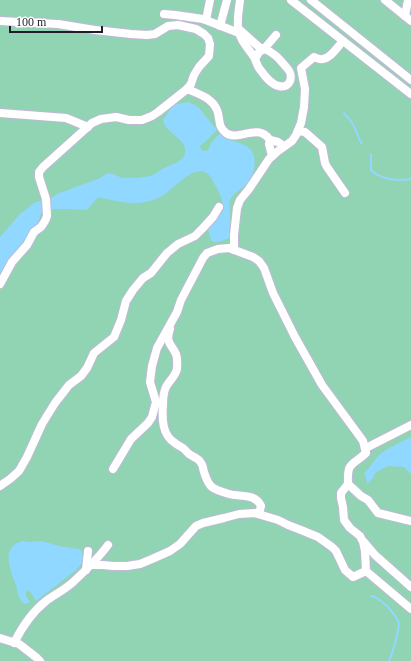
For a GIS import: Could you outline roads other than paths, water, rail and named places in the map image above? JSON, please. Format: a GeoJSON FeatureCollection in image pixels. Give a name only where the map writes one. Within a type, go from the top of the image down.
{"type":"FeatureCollection","features":[{"type":"Feature","properties":{"kind":"lane"},"geometry":{"type":"LineString","coordinates":[[206,20],[210,0]]}},
{"type":"Feature","properties":{"kind":"lane"},"geometry":{"type":"LineString","coordinates":[[220,26],[227,0]]}},
{"type":"Feature","properties":{"kind":"lane"},"geometry":{"type":"LineString","coordinates":[[164,14],[206,20],[220,26],[238,30],[259,47],[269,51],[277,57],[289,70],[291,76],[290,82],[286,86],[280,87],[272,84],[259,68],[241,37],[238,30],[240,0]]}},
{"type":"Feature","properties":{"kind":"lane"},"geometry":{"type":"LineString","coordinates":[[291,0],[411,94]]}},
{"type":"Feature","properties":{"kind":"lane"},"geometry":{"type":"LineString","coordinates":[[385,0],[408,19]]}},
{"type":"Feature","properties":{"kind":"lane"},"geometry":{"type":"LineString","coordinates":[[408,0],[408,19]]}},
{"type":"Feature","properties":{"kind":"lane"},"geometry":{"type":"LineString","coordinates":[[309,14],[317,2],[411,80]]}},
{"type":"Feature","properties":{"kind":"lane"},"geometry":{"type":"LineString","coordinates":[[0,21],[58,24],[87,29],[147,35],[155,34],[168,26],[178,26],[196,29],[208,38],[210,44],[209,56],[199,67],[191,84],[187,89],[158,112],[142,120],[107,117],[92,123],[42,167],[39,172],[39,177],[46,199],[47,216],[41,226],[34,232],[27,245],[12,262],[0,284]]}},
{"type":"Feature","properties":{"kind":"lane"},"geometry":{"type":"LineString","coordinates":[[255,59],[259,52],[264,49],[276,35]]}},
{"type":"Feature","properties":{"kind":"lane"},"geometry":{"type":"LineString","coordinates":[[234,250],[237,208],[240,200],[269,159],[292,140],[301,123],[305,89],[301,68],[314,57],[321,60],[330,56],[343,41]]}},
{"type":"Feature","properties":{"kind":"lane"},"geometry":{"type":"LineString","coordinates":[[187,89],[202,95],[212,103],[217,110],[221,128],[226,132],[234,136],[250,132],[259,133],[284,146]]}},
{"type":"Feature","properties":{"kind":"lane"},"geometry":{"type":"LineString","coordinates":[[0,113],[66,118],[88,127]]}},
{"type":"Feature","properties":{"kind":"lane"},"geometry":{"type":"LineString","coordinates":[[298,130],[305,132],[322,147],[325,163],[345,193]]}},
{"type":"Feature","properties":{"kind":"lane"},"geometry":{"type":"LineString","coordinates":[[270,140],[269,144],[272,156]]}},
{"type":"Feature","properties":{"kind":"lane"},"geometry":{"type":"LineString","coordinates":[[0,486],[19,471],[54,403],[69,385],[81,376],[87,368],[94,353],[114,337],[121,320],[126,301],[133,290],[151,273],[166,253],[178,244],[195,236],[213,217],[219,207]]}},
{"type":"Feature","properties":{"kind":"lane"},"geometry":{"type":"LineString","coordinates":[[113,469],[132,439],[152,417],[156,402],[150,382],[152,366],[157,348],[177,312],[181,300],[202,258],[207,253],[218,249],[229,248],[253,257],[264,268],[273,293],[295,337],[322,385],[363,441],[366,448],[366,453],[355,461],[349,469],[348,484],[341,493],[344,520],[350,528],[360,536],[363,542],[366,571],[411,609]]}},
{"type":"Feature","properties":{"kind":"lane"},"geometry":{"type":"LineString","coordinates":[[184,306],[182,312],[169,330],[167,336],[168,342],[176,355],[177,364],[176,373],[164,393],[162,420],[164,429],[167,436],[174,443],[183,448],[190,455],[197,458],[201,463],[207,482],[211,487],[230,495],[241,495],[260,502],[262,506],[259,514]]}},
{"type":"Feature","properties":{"kind":"lane"},"geometry":{"type":"LineString","coordinates":[[152,417],[162,420]]}},
{"type":"Feature","properties":{"kind":"lane"},"geometry":{"type":"LineString","coordinates":[[366,448],[411,425]]}},
{"type":"Feature","properties":{"kind":"lane"},"geometry":{"type":"LineString","coordinates":[[348,484],[361,496],[368,500],[378,513],[411,521]]}},
{"type":"Feature","properties":{"kind":"lane"},"geometry":{"type":"LineString","coordinates":[[88,568],[102,565],[127,566],[140,564],[170,551],[180,544],[196,526],[203,522],[238,514],[255,513],[278,520],[318,537],[332,546],[345,570],[353,577],[366,571]]}},
{"type":"Feature","properties":{"kind":"lane"},"geometry":{"type":"LineString","coordinates":[[363,542],[375,555],[411,587]]}},
{"type":"Feature","properties":{"kind":"lane"},"geometry":{"type":"LineString","coordinates":[[14,643],[27,620],[36,610],[88,568],[108,545]]}},
{"type":"Feature","properties":{"kind":"lane"},"geometry":{"type":"LineString","coordinates":[[88,551],[88,568]]}},
{"type":"Feature","properties":{"kind":"lane"},"geometry":{"type":"LineString","coordinates":[[0,638],[19,644],[40,661]]}},
{"type":"Feature","properties":{"kind":"water"},"geometry":{"type":"Polygon","coordinates":[[[189,102],[198,107],[217,130],[201,145],[200,147],[202,150],[208,150],[211,143],[220,133],[223,136],[247,147],[253,154],[255,163],[252,177],[247,184],[231,198],[230,201],[229,238],[219,242],[211,240],[208,226],[222,213],[220,193],[208,174],[202,171],[195,172],[168,192],[154,200],[131,203],[98,197],[87,210],[54,209],[41,213],[36,226],[26,237],[0,274],[0,237],[20,214],[34,203],[50,199],[57,194],[100,178],[108,173],[123,178],[146,177],[153,175],[181,160],[185,153],[184,145],[165,126],[163,120],[173,105],[189,102]]]}},
{"type":"Feature","properties":{"kind":"water"},"geometry":{"type":"Polygon","coordinates":[[[411,437],[411,474],[404,467],[388,466],[375,473],[373,478],[367,484],[364,473],[378,456],[411,437]]]}},
{"type":"Feature","properties":{"kind":"water"},"geometry":{"type":"Polygon","coordinates":[[[23,541],[42,541],[59,546],[79,549],[81,550],[84,560],[76,570],[36,601],[29,590],[26,592],[26,596],[30,602],[25,604],[19,596],[11,572],[9,559],[11,548],[23,541]]]}},
{"type":"Feature","properties":{"kind":"waterway"},"geometry":{"type":"LineString","coordinates":[[344,113],[354,126],[362,144]]}},
{"type":"Feature","properties":{"kind":"waterway"},"geometry":{"type":"LineString","coordinates":[[371,154],[371,170],[375,174],[390,179],[411,179]]}},
{"type":"Feature","properties":{"kind":"waterway"},"geometry":{"type":"LineString","coordinates":[[371,596],[387,606],[395,615],[399,624],[389,661]]}}]}
